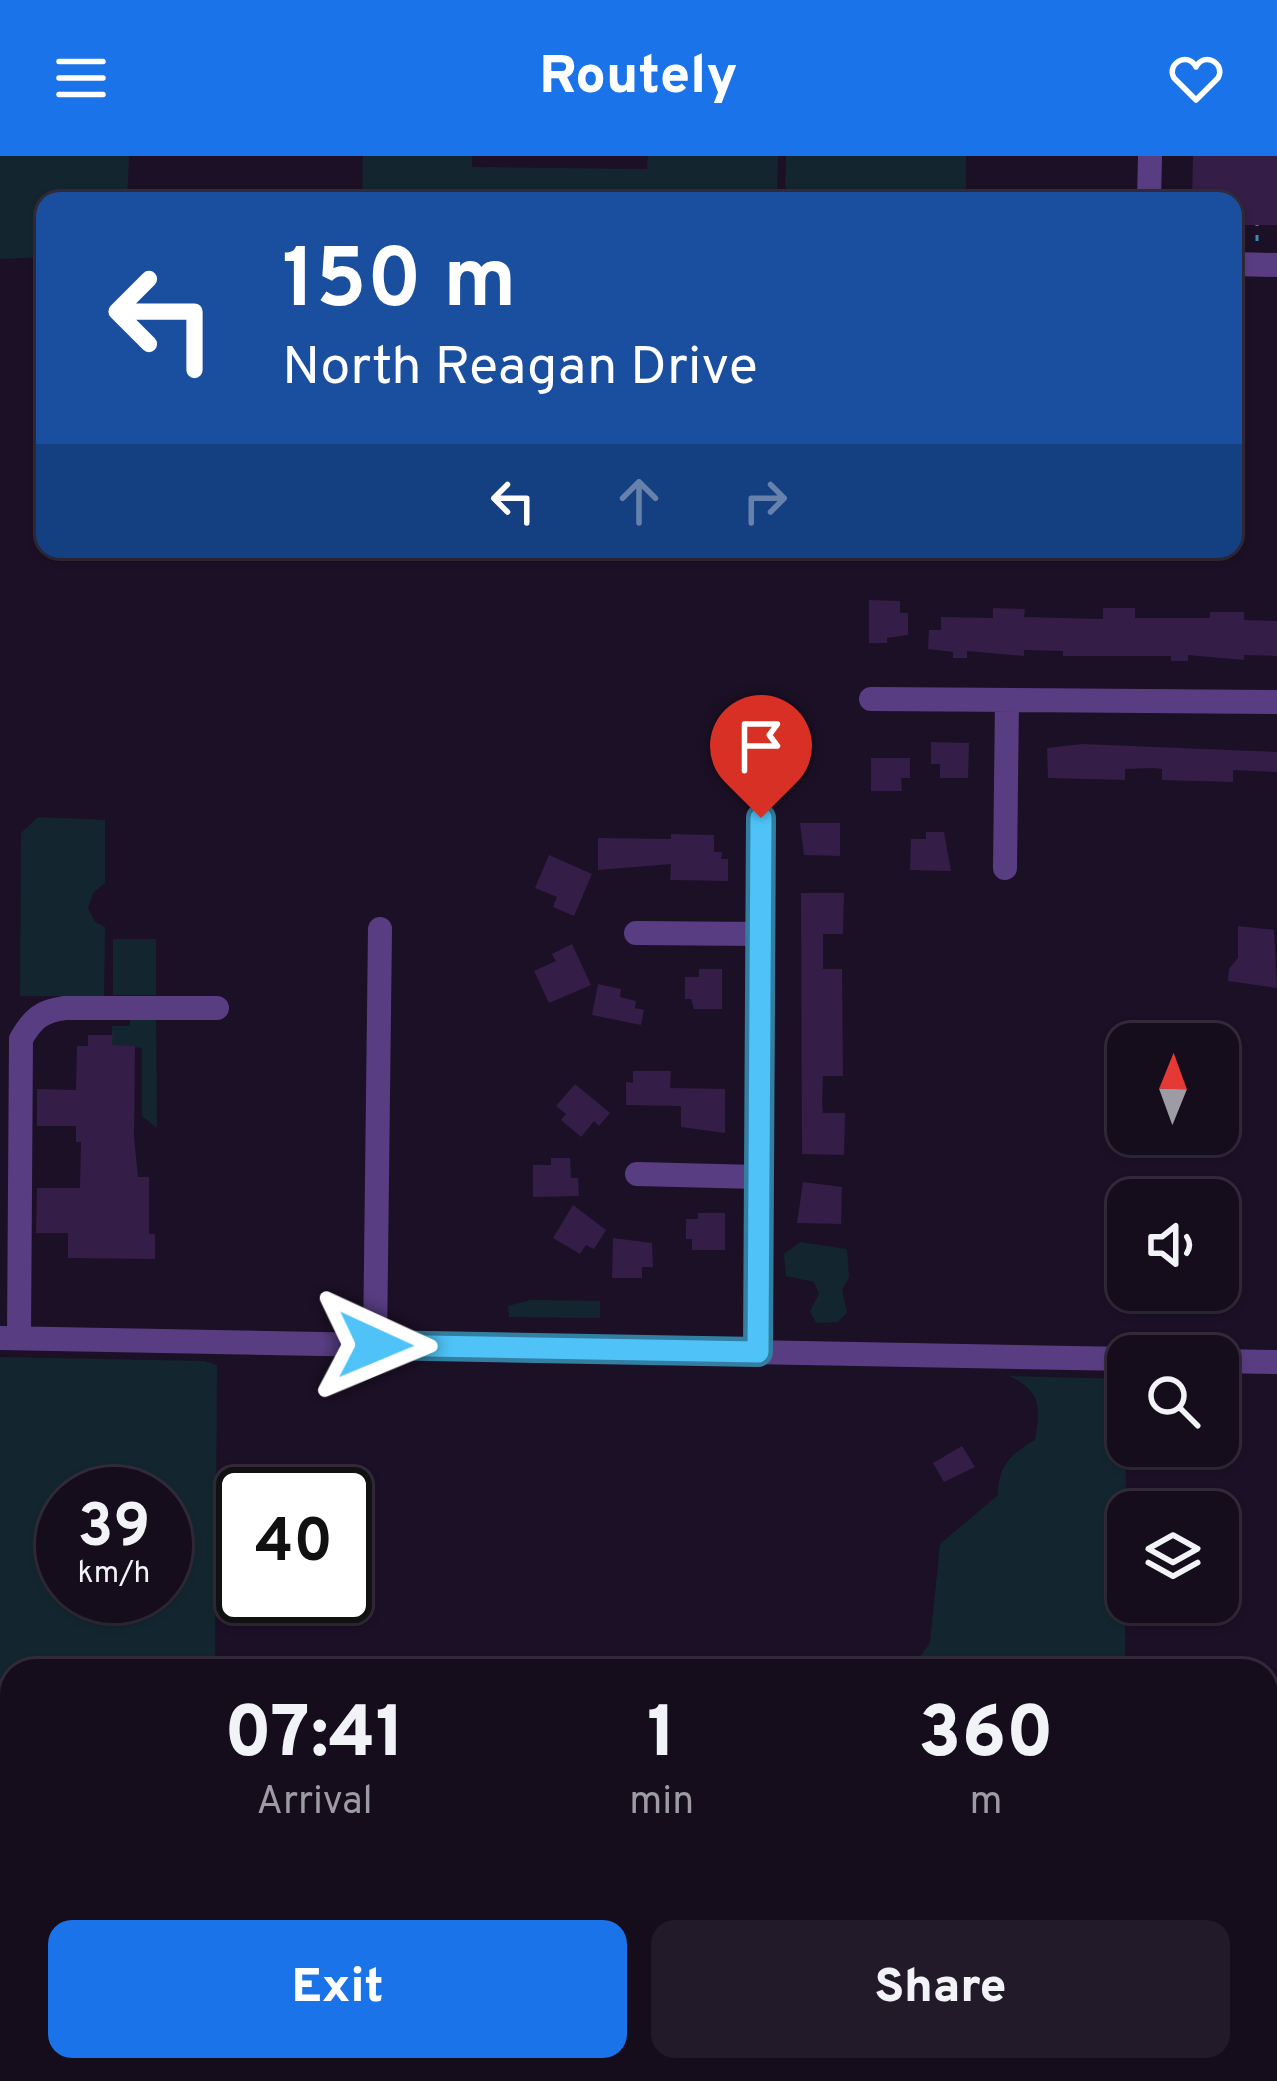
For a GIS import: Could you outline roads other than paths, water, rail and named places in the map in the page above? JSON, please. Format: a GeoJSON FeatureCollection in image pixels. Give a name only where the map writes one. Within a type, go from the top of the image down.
{"type":"FeatureCollection","features":[{"type":"Feature","properties":{"kind":"street"},"geometry":{"type":"LineString","coordinates":[[1149,192],[1150,156]]}},
{"type":"Feature","properties":{"kind":"street"},"geometry":{"type":"LineString","coordinates":[[1242,264],[1277,265]]}},
{"type":"Feature","properties":{"kind":"street"},"geometry":{"type":"LineString","coordinates":[[871,699],[1277,702]]}},
{"type":"Feature","properties":{"kind":"street"},"geometry":{"type":"LineString","coordinates":[[1005,868],[1007,700]]}},
{"type":"Feature","properties":{"kind":"street"},"geometry":{"type":"LineString","coordinates":[[758,1352],[761,818]]}},
{"type":"Feature","properties":{"kind":"street"},"geometry":{"type":"LineString","coordinates":[[375,1345],[380,929]]}},
{"type":"Feature","properties":{"kind":"street"},"geometry":{"type":"LineString","coordinates":[[636,933],[760,934]]}},
{"type":"Feature","properties":{"kind":"street"},"geometry":{"type":"LineString","coordinates":[[217,1008],[65,1008],[43,1011],[28,1025],[21,1039],[9,1338],[1107,1359]]}},
{"type":"Feature","properties":{"kind":"street"},"geometry":{"type":"LineString","coordinates":[[637,1174],[758,1177]]}},
{"type":"Feature","properties":{"kind":"street"},"geometry":{"type":"LineString","coordinates":[[1239,1361],[1277,1362]]}}]}
